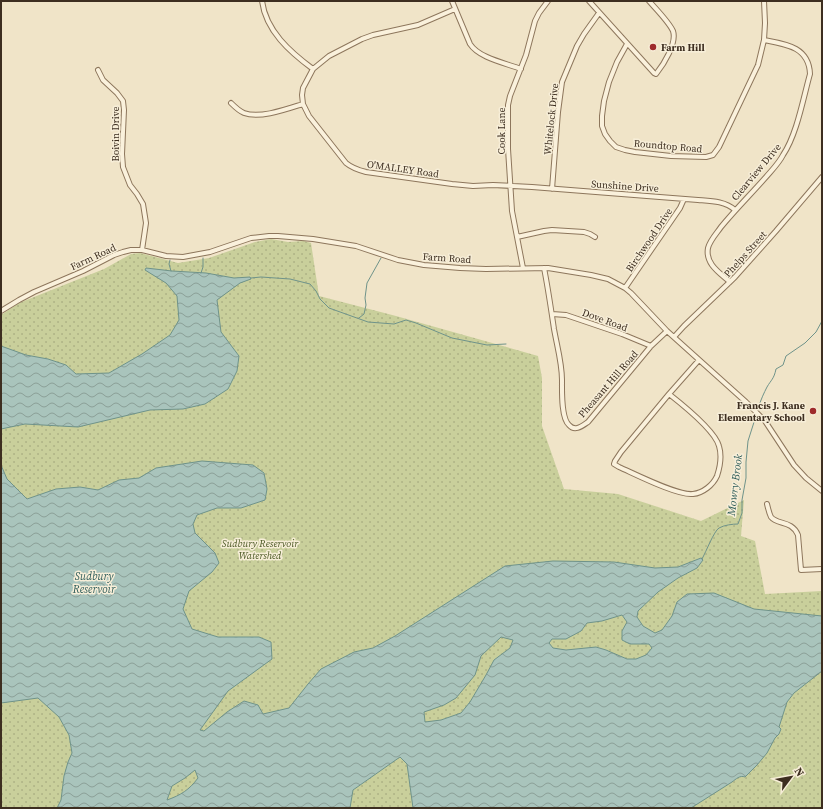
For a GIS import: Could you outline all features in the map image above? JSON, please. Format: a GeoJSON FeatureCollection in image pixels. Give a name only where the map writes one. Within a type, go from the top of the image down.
{"type":"FeatureCollection","features":[{"type":"Feature","properties":{"kind":"street"},"geometry":{"type":"LineString","coordinates":[[262,1],[266,17],[278,38],[313,69]]}},
{"type":"Feature","properties":{"kind":"street"},"geometry":{"type":"LineString","coordinates":[[452,1],[470,44],[476,51],[495,60],[521,69]]}},
{"type":"Feature","properties":{"kind":"street","name":"Cook Lane"},"geometry":{"type":"LineString","coordinates":[[523,268],[512,211],[508,149],[508,109],[510,96],[526,55],[535,21],[548,1]]}},
{"type":"Feature","properties":{"kind":"street"},"geometry":{"type":"LineString","coordinates":[[589,1],[656,74],[662,66],[672,45],[674,36],[672,29],[649,1]]}},
{"type":"Feature","properties":{"kind":"street","name":"Roundtop Road"},"geometry":{"type":"LineString","coordinates":[[627,44],[617,62],[609,82],[604,101],[602,126],[610,141],[616,147],[635,152],[706,158],[713,155],[719,147],[758,65],[764,40],[764,1]]}},
{"type":"Feature","properties":{"kind":"street"},"geometry":{"type":"LineString","coordinates":[[231,103],[242,112],[255,115],[303,104],[303,88],[313,69],[329,56],[362,39],[373,35],[418,25],[455,9]]}},
{"type":"Feature","properties":{"kind":"street","name":"Whitelock Drive"},"geometry":{"type":"LineString","coordinates":[[552,189],[562,82],[584,34],[599,13]]}},
{"type":"Feature","properties":{"kind":"street","name":"Clearview Drive"},"geometry":{"type":"LineString","coordinates":[[730,282],[710,263],[708,247],[735,210],[771,171],[788,148],[793,136],[810,74],[810,66],[801,52],[795,48],[764,40]]}},
{"type":"Feature","properties":{"kind":"street","name":"Boivin Drive"},"geometry":{"type":"LineString","coordinates":[[98,70],[103,80],[123,101],[123,167],[130,185],[143,204],[146,223],[142,250]]}},
{"type":"Feature","properties":{"kind":"street","name":"O'MALLEY Road"},"geometry":{"type":"LineString","coordinates":[[303,104],[309,116],[346,163],[358,170],[400,178],[452,184],[473,186],[511,186]]}},
{"type":"Feature","properties":{"kind":"street","name":"Phelps Street"},"geometry":{"type":"LineString","coordinates":[[674,337],[730,282],[822,177]]}},
{"type":"Feature","properties":{"kind":"street","name":"Sunshine Drive"},"geometry":{"type":"LineString","coordinates":[[511,186],[723,202],[735,210]]}},
{"type":"Feature","properties":{"kind":"street","name":"Birchwood Drive"},"geometry":{"type":"LineString","coordinates":[[625,288],[684,199]]}},
{"type":"Feature","properties":{"kind":"street"},"geometry":{"type":"LineString","coordinates":[[517,237],[552,230],[586,233],[595,237]]}},
{"type":"Feature","properties":{"kind":"street","name":"Farm Road"},"geometry":{"type":"LineString","coordinates":[[1,311],[26,296],[83,271],[114,255],[131,250],[142,250],[166,256],[184,257],[210,252],[251,238],[264,236],[322,240],[356,246],[398,260],[424,265],[460,268],[544,268],[600,276],[616,283],[631,293],[667,331],[753,408],[767,425],[794,465],[806,478],[822,491]]}},
{"type":"Feature","properties":{"kind":"street","name":"Pheasant Hill Road"},"geometry":{"type":"LineString","coordinates":[[544,268],[560,359],[564,413],[569,426],[576,429],[588,422],[651,346],[667,331]]}},
{"type":"Feature","properties":{"kind":"street","name":"Dove Road"},"geometry":{"type":"LineString","coordinates":[[552,314],[574,317],[651,346]]}},
{"type":"Feature","properties":{"kind":"street"},"geometry":{"type":"LineString","coordinates":[[669,394],[708,428],[715,437],[719,446],[721,457],[719,470],[715,480],[703,491],[693,494],[682,493],[667,488],[614,464],[621,452],[669,394],[699,360]]}},
{"type":"Feature","properties":{"kind":"street"},"geometry":{"type":"LineString","coordinates":[[767,504],[771,516],[774,519],[792,526],[796,530],[798,535],[801,570],[822,569]]}},
{"type":"Feature","properties":{"kind":"green space","name":"Sudbury Reservoir Watershed"},"geometry":{"type":"Polygon","coordinates":[[[271,239],[288,242],[304,241],[311,243],[319,296],[538,356],[542,378],[542,426],[564,489],[618,494],[701,521],[744,500],[741,536],[755,541],[765,594],[822,591],[822,808],[1,808],[1,315],[19,303],[104,269],[131,254],[140,253],[178,263],[209,258],[255,242],[271,239]]]}},
{"type":"Feature","properties":{"kind":"water"},"geometry":{"type":"Polygon","coordinates":[[[146,268],[206,273],[234,278],[250,277],[251,279],[240,283],[217,300],[221,332],[239,356],[237,371],[228,389],[205,404],[183,409],[150,410],[78,427],[25,424],[1,429],[1,346],[26,355],[48,359],[66,365],[76,374],[109,373],[142,354],[170,335],[179,320],[177,296],[166,283],[145,270],[146,268]]]}},
{"type":"Feature","properties":{"kind":"water","name":"Sudbury Reservoir"},"geometry":{"type":"Polygon","coordinates":[[[202,461],[253,465],[264,473],[267,489],[265,500],[241,508],[217,508],[197,515],[193,524],[195,533],[215,553],[219,563],[212,572],[189,591],[183,609],[192,629],[218,637],[259,637],[271,642],[272,659],[228,691],[200,730],[204,731],[227,712],[244,701],[258,705],[263,714],[289,708],[321,669],[354,652],[373,648],[395,636],[505,566],[553,561],[614,562],[655,568],[678,567],[701,558],[703,560],[697,568],[678,578],[658,592],[638,611],[637,617],[643,626],[655,633],[662,630],[672,616],[677,602],[687,594],[714,593],[754,609],[822,616],[822,671],[794,693],[787,702],[779,727],[781,729],[779,734],[775,738],[767,753],[757,765],[745,777],[738,778],[691,808],[413,808],[407,764],[400,757],[353,790],[350,808],[57,808],[61,800],[64,776],[72,753],[69,735],[59,717],[38,698],[1,703],[1,465],[7,479],[27,499],[56,489],[80,487],[98,490],[119,480],[139,478],[156,468],[202,461]],[[622,615],[602,621],[587,623],[581,631],[566,639],[552,639],[549,643],[553,648],[566,650],[596,647],[627,659],[636,659],[646,655],[652,648],[649,644],[630,644],[622,640],[622,631],[627,622],[622,615]],[[501,637],[481,656],[475,675],[456,698],[444,705],[424,712],[425,722],[441,720],[461,713],[470,702],[494,660],[510,648],[513,640],[501,637]],[[195,770],[172,786],[167,800],[184,792],[198,778],[195,770]]]}},
{"type":"Feature","properties":{"kind":"waterway"},"geometry":{"type":"LineString","coordinates":[[201,273],[203,258]]}},
{"type":"Feature","properties":{"kind":"waterway"},"geometry":{"type":"LineString","coordinates":[[359,318],[364,314],[367,283],[381,258]]}},
{"type":"Feature","properties":{"kind":"waterway"},"geometry":{"type":"LineString","coordinates":[[170,260],[169,264],[171,271]]}},
{"type":"Feature","properties":{"kind":"waterway"},"geometry":{"type":"LineString","coordinates":[[251,278],[261,277],[290,279],[310,284],[320,299],[329,308],[368,322],[394,324],[406,320],[452,338],[487,345],[506,344]]}},
{"type":"Feature","properties":{"kind":"waterway","name":"Mowry Brook"},"geometry":{"type":"LineString","coordinates":[[759,406],[776,369],[783,365],[786,356],[805,343],[816,332],[822,321]]}},
{"type":"Feature","properties":{"kind":"waterway","name":"Mowry Brook"},"geometry":{"type":"LineString","coordinates":[[702,559],[712,537],[719,528],[731,524],[738,524],[742,513],[748,441],[755,419]]}},
{"type":"Feature","properties":{"kind":"place","name":"Farm Hill"},"geometry":{"type":"Point","coordinates":[653,47]}},
{"type":"Feature","properties":{"kind":"place","name":"Francis J. Kane Elementary School"},"geometry":{"type":"Point","coordinates":[813,411]}}]}
